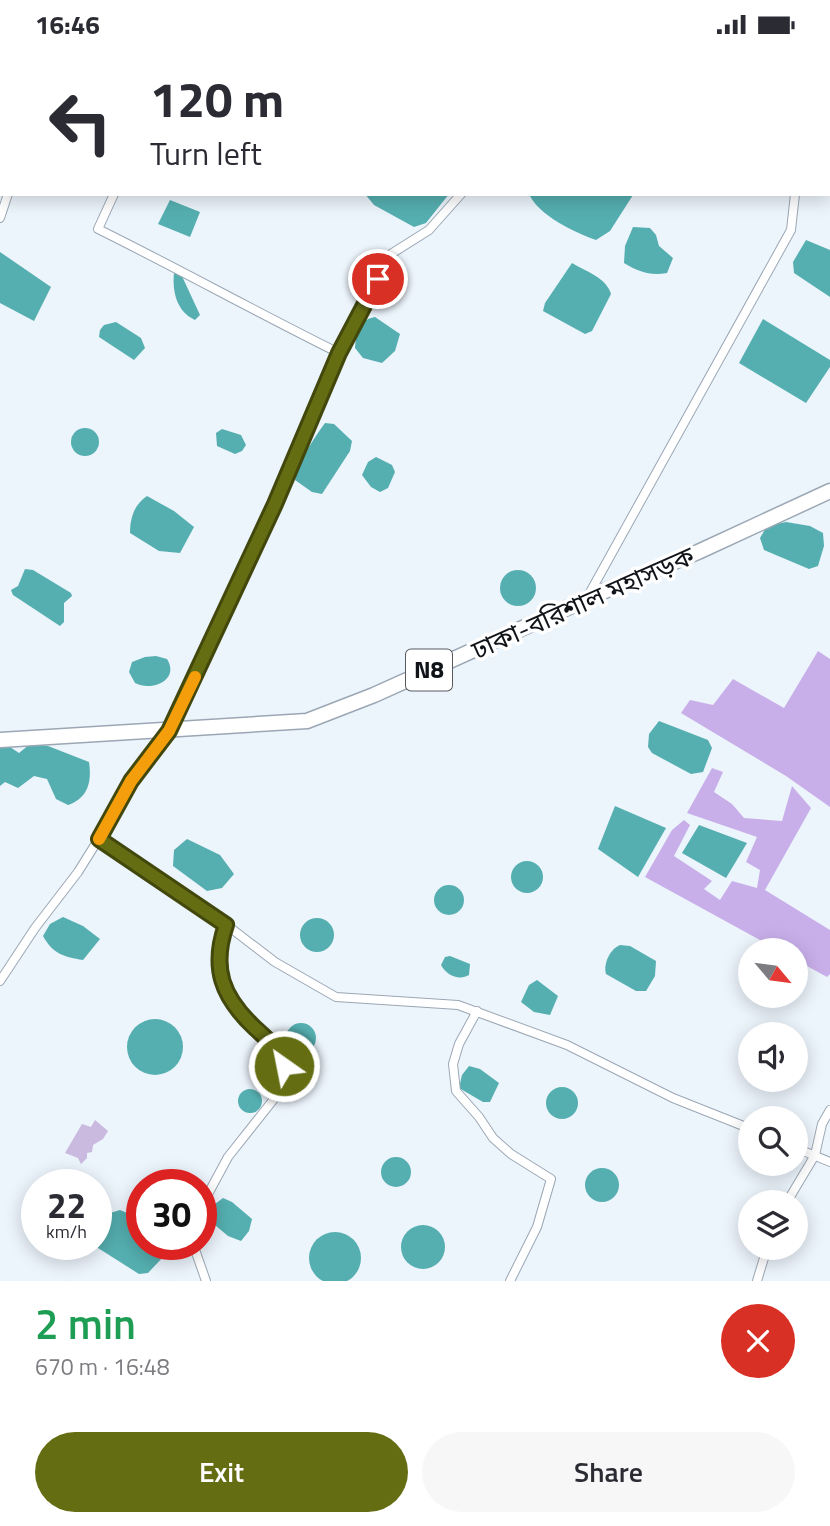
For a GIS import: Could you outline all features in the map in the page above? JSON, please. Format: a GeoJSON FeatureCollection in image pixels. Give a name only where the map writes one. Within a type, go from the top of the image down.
{"type":"FeatureCollection","features":[{"type":"Feature","properties":{"kind":"highway","name":"ঢাকা-বরিশাল মহাসড়ক"},"geometry":{"type":"LineString","coordinates":[[0,740],[307,721],[374,695],[830,491]]}},
{"type":"Feature","properties":{"kind":"street"},"geometry":{"type":"LineString","coordinates":[[0,218],[7,196]]}},
{"type":"Feature","properties":{"kind":"street"},"geometry":{"type":"LineString","coordinates":[[113,196],[98,229],[187,272],[277,323],[339,353]]}},
{"type":"Feature","properties":{"kind":"street"},"geometry":{"type":"LineString","coordinates":[[0,981],[99,839],[131,781],[169,731],[275,504],[339,353],[391,254],[429,230],[459,196]]}},
{"type":"Feature","properties":{"kind":"street"},"geometry":{"type":"LineString","coordinates":[[585,601],[791,230],[795,196]]}},
{"type":"Feature","properties":{"kind":"street"},"geometry":{"type":"LineString","coordinates":[[99,839],[226,925],[275,962],[336,997],[458,1005],[568,1045],[673,1098],[738,1124]]}},
{"type":"Feature","properties":{"kind":"street"},"geometry":{"type":"LineString","coordinates":[[217,1177],[228,1157],[289,1080],[280,1051],[243,1016],[224,986],[217,965],[219,943],[226,925]]}},
{"type":"Feature","properties":{"kind":"street"},"geometry":{"type":"LineString","coordinates":[[477,1011],[453,1064],[456,1091],[480,1117],[494,1138],[511,1154],[551,1179],[537,1227],[510,1281]]}},
{"type":"Feature","properties":{"kind":"street"},"geometry":{"type":"LineString","coordinates":[[794,1190],[815,1155],[822,1124],[830,1110]]}},
{"type":"Feature","properties":{"kind":"street"},"geometry":{"type":"LineString","coordinates":[[808,1152],[830,1162]]}},
{"type":"Feature","properties":{"kind":"street"},"geometry":{"type":"LineString","coordinates":[[199,1260],[206,1281]]}},
{"type":"Feature","properties":{"kind":"street"},"geometry":{"type":"LineString","coordinates":[[757,1281],[763,1260]]}},
{"type":"Feature","properties":{"kind":"shaded area"},"geometry":{"type":"Polygon","coordinates":[[[818,651],[830,659],[830,807],[786,776],[681,713],[690,700],[713,705],[733,679],[784,708],[818,651]]]}},
{"type":"Feature","properties":{"kind":"shaded area"},"geometry":{"type":"Polygon","coordinates":[[[712,768],[723,772],[714,792],[732,804],[744,818],[782,821],[792,786],[811,808],[765,890],[830,930],[830,974],[827,977],[808,967],[808,938],[756,938],[645,877],[672,830],[684,820],[690,825],[674,856],[712,881],[704,889],[720,900],[732,881],[757,888],[760,870],[746,862],[757,837],[687,813],[712,768]]]}},
{"type":"Feature","properties":{"kind":"shaded area"},"geometry":{"type":"Polygon","coordinates":[[[95,1120],[108,1131],[103,1139],[93,1145],[92,1152],[87,1153],[87,1158],[81,1164],[78,1158],[65,1153],[82,1124],[91,1127],[95,1120]]]}},
{"type":"Feature","properties":{"kind":"water"},"geometry":{"type":"Polygon","coordinates":[[[367,196],[447,196],[426,223],[414,227],[374,205],[367,196]]]}},
{"type":"Feature","properties":{"kind":"water"},"geometry":{"type":"Polygon","coordinates":[[[530,196],[632,196],[610,231],[596,240],[568,228],[534,202],[530,196]]]}},
{"type":"Feature","properties":{"kind":"water"},"geometry":{"type":"Polygon","coordinates":[[[170,200],[200,212],[190,237],[158,224],[170,200]]]}},
{"type":"Feature","properties":{"kind":"water"},"geometry":{"type":"Polygon","coordinates":[[[633,227],[650,228],[656,235],[659,246],[673,258],[667,273],[645,273],[624,263],[625,246],[633,227]]]}},
{"type":"Feature","properties":{"kind":"water"},"geometry":{"type":"Polygon","coordinates":[[[806,240],[830,250],[830,297],[794,273],[793,262],[806,240]]]}},
{"type":"Feature","properties":{"kind":"water"},"geometry":{"type":"Polygon","coordinates":[[[0,252],[51,287],[34,321],[0,303],[0,252]]]}},
{"type":"Feature","properties":{"kind":"water"},"geometry":{"type":"Polygon","coordinates":[[[572,263],[600,279],[611,294],[592,331],[585,334],[543,311],[545,303],[572,263]]]}},
{"type":"Feature","properties":{"kind":"water"},"geometry":{"type":"Polygon","coordinates":[[[174,273],[181,274],[200,315],[195,320],[184,312],[177,301],[174,273]]]}},
{"type":"Feature","properties":{"kind":"water"},"geometry":{"type":"Polygon","coordinates":[[[375,317],[400,334],[395,351],[382,363],[363,358],[355,348],[361,324],[375,317]]]}},
{"type":"Feature","properties":{"kind":"water"},"geometry":{"type":"Polygon","coordinates":[[[763,319],[830,360],[830,367],[806,403],[739,363],[763,319]]]}},
{"type":"Feature","properties":{"kind":"water"},"geometry":{"type":"Polygon","coordinates":[[[116,322],[141,338],[145,348],[134,360],[99,337],[104,325],[116,322]]]}},
{"type":"Feature","properties":{"kind":"water"},"geometry":{"type":"Polygon","coordinates":[[[325,423],[334,424],[352,441],[350,451],[322,494],[312,492],[295,480],[303,458],[325,423]]]}},
{"type":"Feature","properties":{"kind":"water"},"geometry":{"type":"Polygon","coordinates":[[[85,428],[95,432],[99,442],[95,452],[85,456],[75,452],[71,442],[75,432],[85,428]]]}},
{"type":"Feature","properties":{"kind":"water"},"geometry":{"type":"Polygon","coordinates":[[[222,429],[241,435],[246,445],[242,451],[235,454],[217,446],[216,433],[222,429]]]}},
{"type":"Feature","properties":{"kind":"water"},"geometry":{"type":"Polygon","coordinates":[[[376,457],[392,465],[395,472],[388,488],[380,492],[371,487],[362,475],[368,462],[376,457]]]}},
{"type":"Feature","properties":{"kind":"water"},"geometry":{"type":"Polygon","coordinates":[[[147,496],[174,511],[194,527],[180,553],[159,551],[130,533],[134,512],[147,496]]]}},
{"type":"Feature","properties":{"kind":"water"},"geometry":{"type":"Polygon","coordinates":[[[786,522],[810,526],[823,533],[824,546],[818,566],[809,569],[764,550],[760,538],[767,526],[786,522]]]}},
{"type":"Feature","properties":{"kind":"water"},"geometry":{"type":"Polygon","coordinates":[[[25,569],[33,570],[71,593],[72,596],[64,603],[64,622],[60,626],[13,595],[11,590],[18,586],[25,569]]]}},
{"type":"Feature","properties":{"kind":"water"},"geometry":{"type":"Polygon","coordinates":[[[518,570],[531,575],[536,588],[531,601],[518,606],[505,601],[500,588],[505,575],[518,570]]]}},
{"type":"Feature","properties":{"kind":"water"},"geometry":{"type":"Polygon","coordinates":[[[156,656],[167,659],[170,673],[167,678],[156,685],[135,683],[129,672],[132,662],[156,656]]]}},
{"type":"Feature","properties":{"kind":"water"},"geometry":{"type":"Polygon","coordinates":[[[659,721],[708,740],[712,748],[703,772],[691,774],[652,753],[648,747],[649,734],[659,721]]]}},
{"type":"Feature","properties":{"kind":"water"},"geometry":{"type":"Polygon","coordinates":[[[4,743],[19,753],[30,744],[48,746],[89,762],[89,783],[84,794],[68,805],[56,799],[47,779],[34,776],[18,788],[5,782],[0,786],[0,745],[4,743]]]}},
{"type":"Feature","properties":{"kind":"water"},"geometry":{"type":"Polygon","coordinates":[[[615,806],[666,828],[638,877],[598,849],[615,806]]]}},
{"type":"Feature","properties":{"kind":"water"},"geometry":{"type":"Polygon","coordinates":[[[699,825],[747,843],[726,878],[682,853],[699,825]]]}},
{"type":"Feature","properties":{"kind":"water"},"geometry":{"type":"Polygon","coordinates":[[[187,839],[220,855],[234,874],[222,888],[207,891],[173,866],[174,850],[187,839]]]}},
{"type":"Feature","properties":{"kind":"water"},"geometry":{"type":"Polygon","coordinates":[[[527,861],[538,866],[543,877],[538,888],[527,893],[516,888],[511,877],[516,866],[527,861]]]}},
{"type":"Feature","properties":{"kind":"water"},"geometry":{"type":"Polygon","coordinates":[[[449,885],[455,886],[463,894],[463,906],[455,914],[449,915],[443,914],[435,906],[434,900],[435,894],[443,886],[449,885]]]}},
{"type":"Feature","properties":{"kind":"water"},"geometry":{"type":"Polygon","coordinates":[[[63,917],[83,926],[100,939],[83,960],[60,954],[43,936],[50,924],[63,917]]]}},
{"type":"Feature","properties":{"kind":"water"},"geometry":{"type":"Polygon","coordinates":[[[317,918],[329,923],[334,935],[329,947],[317,952],[305,947],[300,935],[305,923],[317,918]]]}},
{"type":"Feature","properties":{"kind":"water"},"geometry":{"type":"Polygon","coordinates":[[[620,945],[630,946],[656,961],[655,976],[646,991],[636,991],[606,974],[608,957],[620,945]]]}},
{"type":"Feature","properties":{"kind":"water"},"geometry":{"type":"Polygon","coordinates":[[[450,956],[470,964],[469,975],[457,977],[446,972],[441,965],[445,957],[450,956]]]}},
{"type":"Feature","properties":{"kind":"water"},"geometry":{"type":"Polygon","coordinates":[[[537,980],[558,996],[550,1015],[534,1012],[521,1002],[529,985],[537,980]]]}},
{"type":"Feature","properties":{"kind":"water"},"geometry":{"type":"Polygon","coordinates":[[[155,1019],[175,1027],[183,1047],[175,1067],[155,1075],[135,1067],[127,1047],[135,1027],[155,1019]]]}},
{"type":"Feature","properties":{"kind":"water"},"geometry":{"type":"Polygon","coordinates":[[[301,1023],[312,1027],[316,1038],[312,1049],[301,1053],[290,1049],[286,1038],[290,1027],[301,1023]]]}},
{"type":"Feature","properties":{"kind":"water"},"geometry":{"type":"Polygon","coordinates":[[[469,1066],[480,1069],[499,1083],[490,1102],[483,1102],[459,1088],[462,1075],[469,1066]]]}},
{"type":"Feature","properties":{"kind":"water"},"geometry":{"type":"Polygon","coordinates":[[[562,1087],[573,1092],[578,1103],[573,1114],[562,1119],[551,1114],[546,1103],[551,1092],[562,1087]]]}},
{"type":"Feature","properties":{"kind":"water"},"geometry":{"type":"Polygon","coordinates":[[[250,1089],[259,1092],[262,1101],[259,1110],[250,1113],[241,1110],[238,1101],[241,1092],[250,1089]]]}},
{"type":"Feature","properties":{"kind":"water"},"geometry":{"type":"Polygon","coordinates":[[[396,1157],[407,1161],[411,1172],[407,1183],[396,1187],[385,1183],[381,1172],[385,1161],[396,1157]]]}},
{"type":"Feature","properties":{"kind":"water"},"geometry":{"type":"Polygon","coordinates":[[[602,1168],[614,1173],[619,1185],[614,1197],[602,1202],[590,1197],[585,1185],[590,1173],[602,1168]]]}},
{"type":"Feature","properties":{"kind":"water"},"geometry":{"type":"Polygon","coordinates":[[[223,1198],[232,1202],[252,1219],[249,1231],[241,1241],[228,1236],[217,1227],[217,1202],[223,1198]]]}},
{"type":"Feature","properties":{"kind":"water"},"geometry":{"type":"Polygon","coordinates":[[[120,1210],[126,1212],[126,1260],[160,1260],[148,1273],[139,1274],[112,1257],[112,1212],[120,1210]]]}},
{"type":"Feature","properties":{"kind":"water"},"geometry":{"type":"Polygon","coordinates":[[[423,1225],[439,1231],[445,1247],[439,1263],[423,1269],[407,1263],[401,1247],[407,1231],[423,1225]]]}},
{"type":"Feature","properties":{"kind":"water"},"geometry":{"type":"Polygon","coordinates":[[[325,1234],[345,1234],[359,1248],[359,1268],[346,1281],[324,1281],[311,1268],[311,1248],[325,1234]]]}},
{"type":"Feature","properties":{"kind":"slow traffic"},"geometry":{"type":"LineString","coordinates":[[99,839],[131,781],[169,731],[195,677]]}},
{"type":"Feature","properties":{"kind":"route"},"geometry":{"type":"LineString","coordinates":[[284,1066],[280,1051],[243,1016],[224,986],[217,965],[219,943],[226,925],[99,839],[131,781],[169,731],[275,504],[339,353],[378,279]]}}]}
